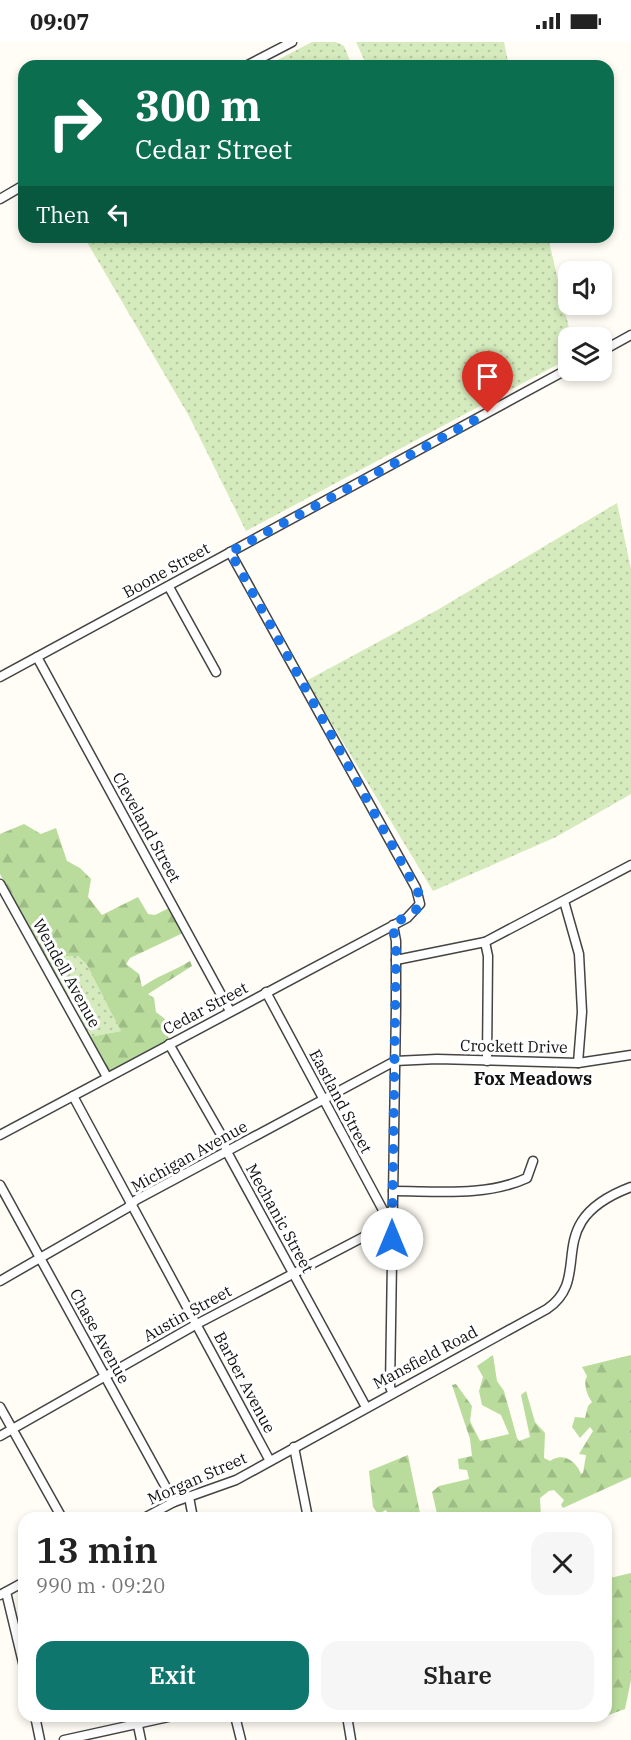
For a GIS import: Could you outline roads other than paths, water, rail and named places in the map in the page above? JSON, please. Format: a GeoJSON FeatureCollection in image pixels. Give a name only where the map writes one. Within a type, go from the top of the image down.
{"type":"FeatureCollection","features":[{"type":"Feature","properties":{"kind":"street"},"geometry":{"type":"LineString","coordinates":[[258,60],[292,42]]}},
{"type":"Feature","properties":{"kind":"street"},"geometry":{"type":"LineString","coordinates":[[0,199],[18,188]]}},
{"type":"Feature","properties":{"kind":"street"},"geometry":{"type":"LineString","coordinates":[[612,345],[631,335]]}},
{"type":"Feature","properties":{"kind":"street","name":"Boone Street"},"geometry":{"type":"LineString","coordinates":[[0,677],[558,374]]}},
{"type":"Feature","properties":{"kind":"street","name":"Cedar Street"},"geometry":{"type":"LineString","coordinates":[[0,1135],[413,914],[420,904],[416,888],[230,552]]}},
{"type":"Feature","properties":{"kind":"street"},"geometry":{"type":"LineString","coordinates":[[169,586],[216,672]]}},
{"type":"Feature","properties":{"kind":"street","name":"Cleveland Street"},"geometry":{"type":"LineString","coordinates":[[38,657],[230,1011]]}},
{"type":"Feature","properties":{"kind":"street"},"geometry":{"type":"LineString","coordinates":[[396,960],[485,942],[631,865]]}},
{"type":"Feature","properties":{"kind":"street","name":"Wendell Avenue"},"geometry":{"type":"LineString","coordinates":[[0,884],[107,1077]]}},
{"type":"Feature","properties":{"kind":"street"},"geometry":{"type":"LineString","coordinates":[[564,901],[579,954],[582,1012],[578,1063]]}},
{"type":"Feature","properties":{"kind":"street"},"geometry":{"type":"LineString","coordinates":[[392,1392],[390,1387],[396,960],[393,925]]}},
{"type":"Feature","properties":{"kind":"street"},"geometry":{"type":"LineString","coordinates":[[485,942],[488,956],[487,1061]]}},
{"type":"Feature","properties":{"kind":"street","name":"Eastland Street"},"geometry":{"type":"LineString","coordinates":[[266,992],[392,1222]]}},
{"type":"Feature","properties":{"kind":"street","name":"Mechanic Street"},"geometry":{"type":"LineString","coordinates":[[169,1044],[223,1138],[227,1152],[366,1407]]}},
{"type":"Feature","properties":{"kind":"street","name":"Crockett Drive"},"geometry":{"type":"LineString","coordinates":[[395,1061],[578,1063],[631,1055]]}},
{"type":"Feature","properties":{"kind":"street","name":"Michigan Avenue"},"geometry":{"type":"LineString","coordinates":[[0,1281],[132,1204],[395,1061]]}},
{"type":"Feature","properties":{"kind":"street","name":"Barber Avenue"},"geometry":{"type":"LineString","coordinates":[[73,1096],[270,1461]]}},
{"type":"Feature","properties":{"kind":"street"},"geometry":{"type":"LineString","coordinates":[[393,1191],[485,1190],[509,1186],[527,1178],[533,1161]]}},
{"type":"Feature","properties":{"kind":"street","name":"Chase Avenue"},"geometry":{"type":"LineString","coordinates":[[0,1185],[174,1502]]}},
{"type":"Feature","properties":{"kind":"street","name":"Mansfield Road"},"geometry":{"type":"LineString","coordinates":[[294,1447],[556,1303],[566,1285],[574,1237],[582,1218],[599,1202],[631,1187]]}},
{"type":"Feature","properties":{"kind":"street","name":"Austin Street"},"geometry":{"type":"LineString","coordinates":[[0,1436],[197,1324],[392,1222]]}},
{"type":"Feature","properties":{"kind":"street"},"geometry":{"type":"LineString","coordinates":[[0,1407],[59,1512]]}},
{"type":"Feature","properties":{"kind":"street"},"geometry":{"type":"LineString","coordinates":[[294,1447],[307,1512]]}},
{"type":"Feature","properties":{"kind":"street","name":"Morgan Street"},"geometry":{"type":"LineString","coordinates":[[155,1512],[174,1502],[236,1480],[294,1447]]}},
{"type":"Feature","properties":{"kind":"street"},"geometry":{"type":"LineString","coordinates":[[189,1497],[192,1512]]}},
{"type":"Feature","properties":{"kind":"street"},"geometry":{"type":"LineString","coordinates":[[18,1585],[3,1594],[18,1646]]}},
{"type":"Feature","properties":{"kind":"street"},"geometry":{"type":"LineString","coordinates":[[36,1722],[40,1740]]}},
{"type":"Feature","properties":{"kind":"street"},"geometry":{"type":"LineString","coordinates":[[64,1740],[130,1722]]}},
{"type":"Feature","properties":{"kind":"street"},"geometry":{"type":"LineString","coordinates":[[137,1722],[141,1740]]}},
{"type":"Feature","properties":{"kind":"street"},"geometry":{"type":"LineString","coordinates":[[236,1722],[241,1740]]}},
{"type":"Feature","properties":{"kind":"street"},"geometry":{"type":"LineString","coordinates":[[348,1722],[351,1740]]}},
{"type":"Feature","properties":{"kind":"district","name":"Fox Meadows"},"geometry":{"type":"Point","coordinates":[533,1079]}}]}
